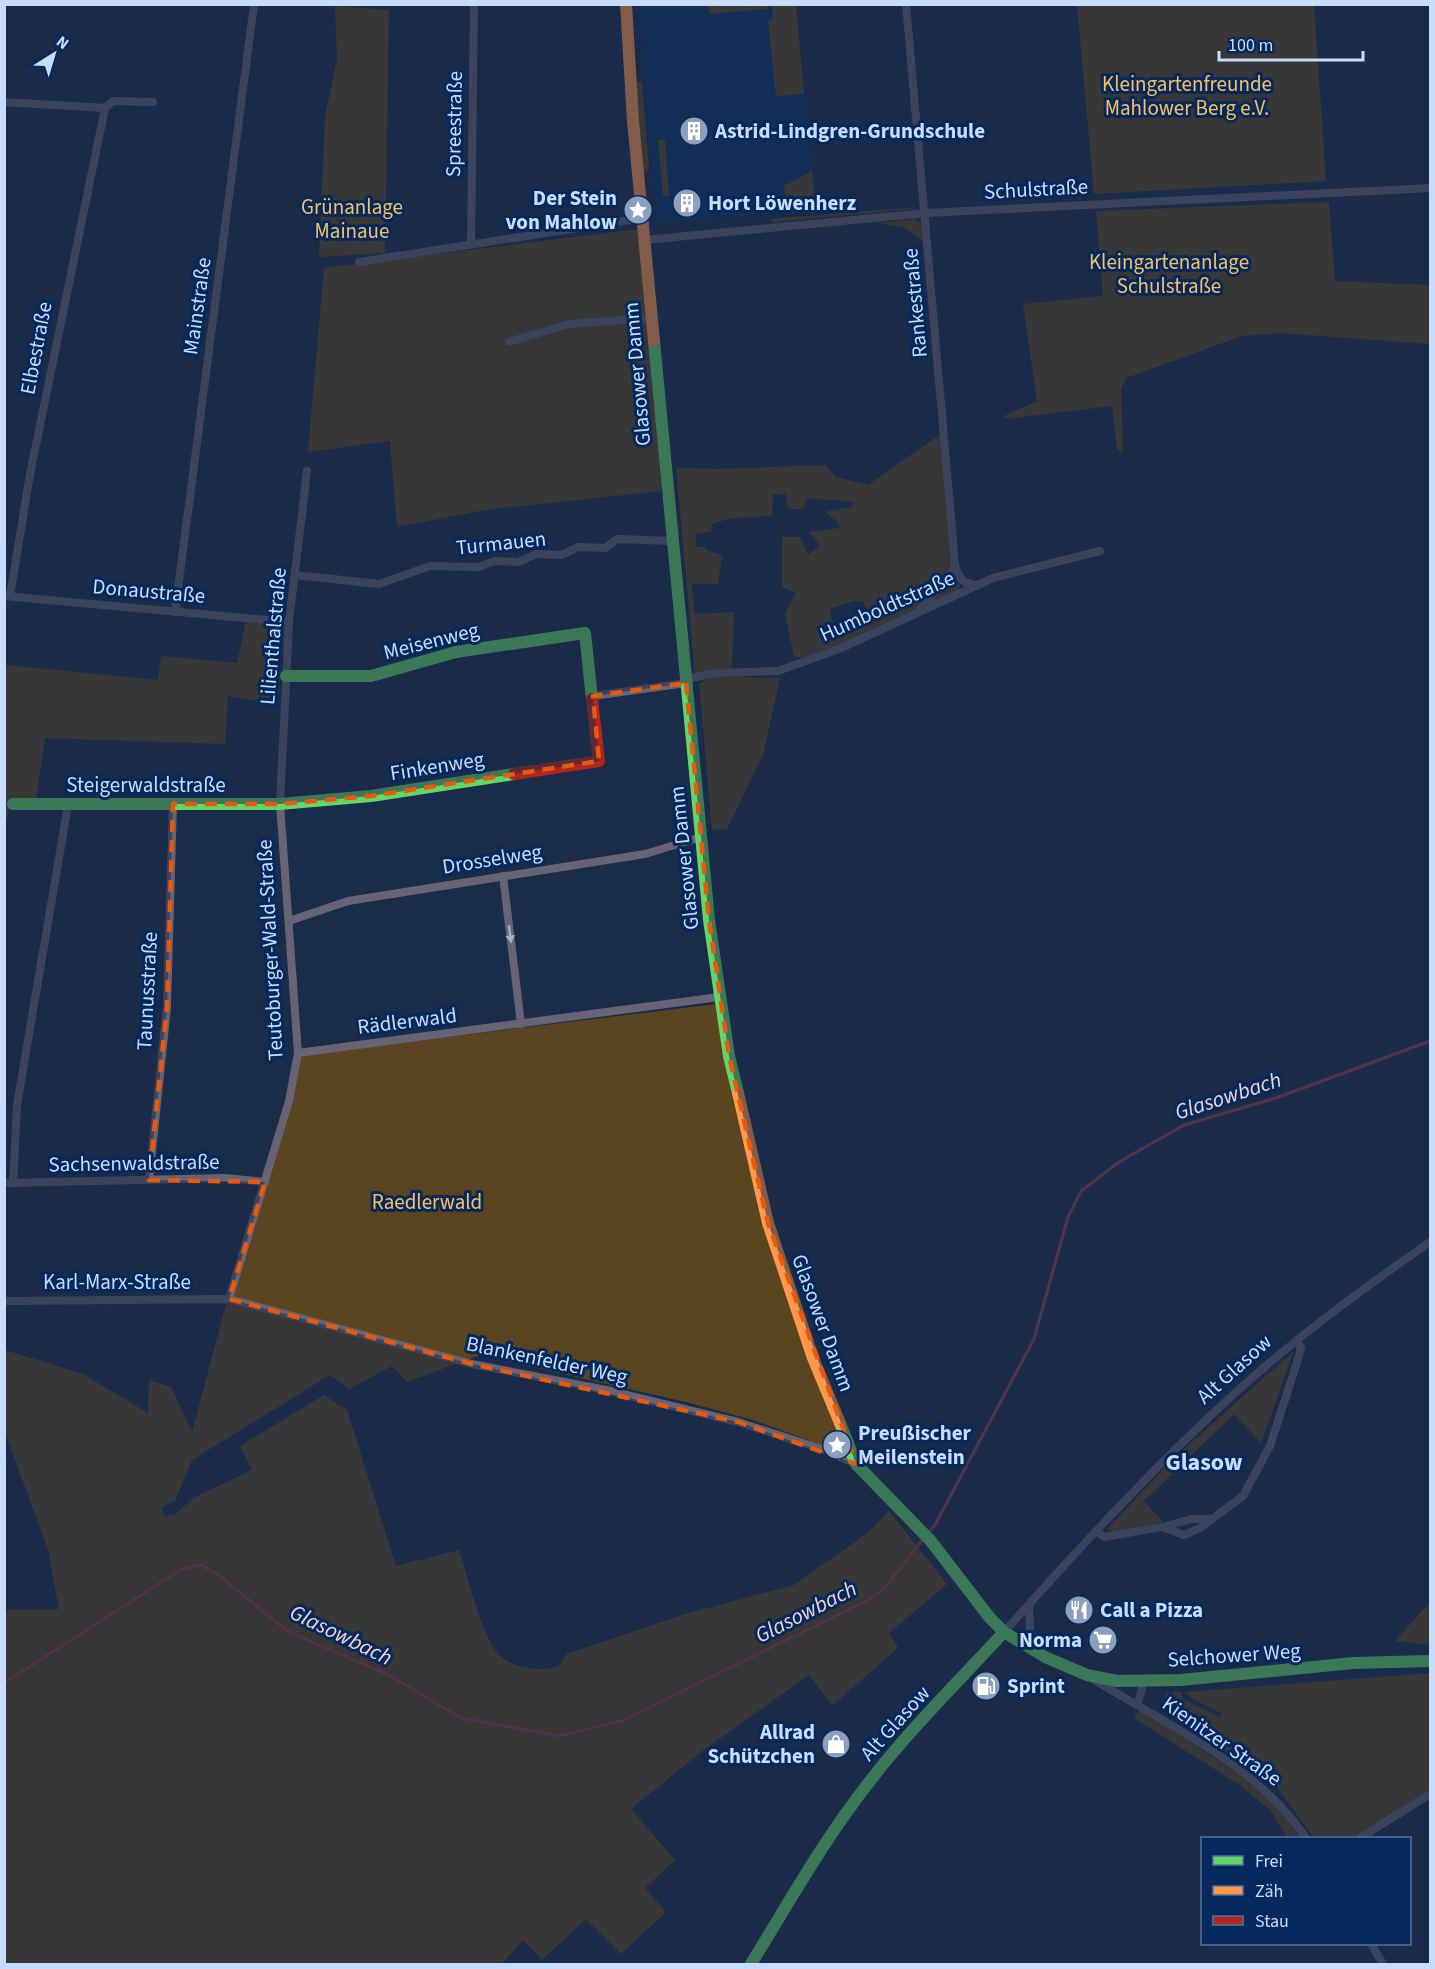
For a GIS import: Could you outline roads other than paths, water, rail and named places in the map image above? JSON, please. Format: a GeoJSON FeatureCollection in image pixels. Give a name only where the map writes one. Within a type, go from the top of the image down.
{"type":"FeatureCollection","features":[{"type":"Feature","properties":{"kind":"street","name":"Mainstraße"},"geometry":{"type":"LineString","coordinates":[[175,612],[254,4]]}},
{"type":"Feature","properties":{"kind":"street","name":"Spreestraße"},"geometry":{"type":"LineString","coordinates":[[471,244],[474,4]]}},
{"type":"Feature","properties":{"kind":"street","name":"Glasower Damm"},"geometry":{"type":"LineString","coordinates":[[626,4],[651,318],[701,837],[719,997],[745,1133],[768,1223],[813,1358],[856,1464],[930,1540],[986,1613],[1004,1632]]}},
{"type":"Feature","properties":{"kind":"street","name":"Rankestraße"},"geometry":{"type":"LineString","coordinates":[[906,4],[955,564]]}},
{"type":"Feature","properties":{"kind":"street"},"geometry":{"type":"LineString","coordinates":[[4,102],[105,108],[113,101],[153,102]]}},
{"type":"Feature","properties":{"kind":"street","name":"Elbestraße"},"geometry":{"type":"LineString","coordinates":[[7,596],[32,462],[105,108]]}},
{"type":"Feature","properties":{"kind":"street","name":"Schulstraße"},"geometry":{"type":"LineString","coordinates":[[644,240],[926,213],[1431,188]]}},
{"type":"Feature","properties":{"kind":"street"},"geometry":{"type":"LineString","coordinates":[[358,262],[642,218]]}},
{"type":"Feature","properties":{"kind":"street"},"geometry":{"type":"LineString","coordinates":[[508,342],[569,324],[651,318]]}},
{"type":"Feature","properties":{"kind":"street","name":"Lilienthalstraße"},"geometry":{"type":"LineString","coordinates":[[280,804],[289,622],[307,471]]}},
{"type":"Feature","properties":{"kind":"street","name":"Turmauen"},"geometry":{"type":"LineString","coordinates":[[295,575],[379,584],[430,566],[478,567],[495,561],[518,562],[536,554],[562,555],[578,547],[605,548],[617,539],[672,541]]}},
{"type":"Feature","properties":{"kind":"street","name":"Humboldtstraße"},"geometry":{"type":"LineString","coordinates":[[593,696],[686,681],[717,673],[778,671],[839,649],[993,578],[1100,551]]}},
{"type":"Feature","properties":{"kind":"street"},"geometry":{"type":"LineString","coordinates":[[955,564],[957,576],[965,583],[977,586]]}},
{"type":"Feature","properties":{"kind":"street"},"geometry":{"type":"LineString","coordinates":[[914,615],[949,577],[955,564]]}},
{"type":"Feature","properties":{"kind":"street","name":"Donaustraße"},"geometry":{"type":"LineString","coordinates":[[7,596],[289,622]]}},
{"type":"Feature","properties":{"kind":"street","name":"Meisenweg"},"geometry":{"type":"LineString","coordinates":[[286,676],[371,676],[456,652],[585,633],[593,696]]}},
{"type":"Feature","properties":{"kind":"street","name":"Finkenweg"},"geometry":{"type":"LineString","coordinates":[[280,804],[371,796],[599,761],[593,696]]}},
{"type":"Feature","properties":{"kind":"street","name":"Steigerwaldstraße"},"geometry":{"type":"LineString","coordinates":[[13,804],[280,804]]}},
{"type":"Feature","properties":{"kind":"street","name":"Taunusstraße"},"geometry":{"type":"LineString","coordinates":[[149,1180],[167,1007],[173,804]]}},
{"type":"Feature","properties":{"kind":"street","name":"Teutoburger-Wald-Straße"},"geometry":{"type":"LineString","coordinates":[[229,1299],[290,1101],[298,1053],[280,804]]}},
{"type":"Feature","properties":{"kind":"street"},"geometry":{"type":"LineString","coordinates":[[9,1183],[17,1105],[68,805]]}},
{"type":"Feature","properties":{"kind":"street","name":"Drosselweg"},"geometry":{"type":"LineString","coordinates":[[289,921],[348,901],[645,854],[701,837]]}},
{"type":"Feature","properties":{"kind":"street"},"geometry":{"type":"LineString","coordinates":[[503,876],[521,1024]]}},
{"type":"Feature","properties":{"kind":"street","name":"Rädlerwald"},"geometry":{"type":"LineString","coordinates":[[298,1053],[719,997]]}},
{"type":"Feature","properties":{"kind":"street","name":"Sachsenwaldstraße"},"geometry":{"type":"LineString","coordinates":[[9,1183],[225,1178],[265,1182]]}},
{"type":"Feature","properties":{"kind":"street","name":"Alt Glasow"},"geometry":{"type":"LineString","coordinates":[[751,1965],[824,1846],[871,1780],[1097,1531],[1170,1454],[1296,1341],[1356,1294],[1431,1242]]}},
{"type":"Feature","properties":{"kind":"street","name":"Blankenfelder Weg"},"geometry":{"type":"LineString","coordinates":[[229,1299],[472,1364],[606,1390],[738,1422],[825,1450],[856,1464]]}},
{"type":"Feature","properties":{"kind":"street","name":"Karl-Marx-Straße"},"geometry":{"type":"LineString","coordinates":[[4,1301],[229,1299]]}},
{"type":"Feature","properties":{"kind":"street","name":"Alt Glasow"},"geometry":{"type":"LineString","coordinates":[[1162,1527],[1184,1535],[1200,1528],[1209,1520],[1233,1507],[1243,1496],[1265,1458],[1299,1356],[1301,1347],[1296,1341]]}},
{"type":"Feature","properties":{"kind":"street","name":"Alt Glasow"},"geometry":{"type":"LineString","coordinates":[[1097,1531],[1104,1537],[1162,1527],[1192,1519],[1209,1520]]}},
{"type":"Feature","properties":{"kind":"street"},"geometry":{"type":"LineString","coordinates":[[1029,1606],[1030,1632],[1045,1657]]}},
{"type":"Feature","properties":{"kind":"street","name":"Selchower Weg"},"geometry":{"type":"LineString","coordinates":[[1004,1632],[1045,1657],[1088,1675],[1117,1681],[1234,1676],[1353,1663],[1431,1661]]}},
{"type":"Feature","properties":{"kind":"street","name":"Kienitzer Straße"},"geometry":{"type":"LineString","coordinates":[[1088,1675],[1138,1703],[1268,1792],[1304,1837]]}},
{"type":"Feature","properties":{"kind":"street","name":"Kienitzer Straße"},"geometry":{"type":"LineString","coordinates":[[1138,1703],[1144,1681]]}},
{"type":"Feature","properties":{"kind":"street"},"geometry":{"type":"LineString","coordinates":[[1363,1837],[1431,1794]]}},
{"type":"Feature","properties":{"kind":"street"},"geometry":{"type":"LineString","coordinates":[[1372,1945],[1383,1965]]}},
{"type":"Feature","properties":{"kind":"waterway","name":"Glasowbach"},"geometry":{"type":"LineString","coordinates":[[928,1533],[935,1525],[1034,1339],[1068,1217],[1081,1191],[1119,1162],[1184,1125],[1276,1098],[1430,1041]]}},
{"type":"Feature","properties":{"kind":"waterway","name":"Glasowbach"},"geometry":{"type":"LineString","coordinates":[[4,1683],[182,1569],[201,1565],[220,1576],[287,1631],[389,1675],[461,1718],[560,1736],[624,1720],[866,1601],[884,1589],[924,1538]]}},
{"type":"Feature","properties":{"kind":"place","name":"Astrid-Lindgren-Grundschule"},"geometry":{"type":"Point","coordinates":[694,131]}},
{"type":"Feature","properties":{"kind":"place","name":"Hort Löwenherz"},"geometry":{"type":"Point","coordinates":[687,203]}},
{"type":"Feature","properties":{"kind":"place","name":"Der Stein von Mahlow"},"geometry":{"type":"Point","coordinates":[638,210]}},
{"type":"Feature","properties":{"kind":"place","name":"Preußischer Meilenstein"},"geometry":{"type":"Point","coordinates":[837,1445]}},
{"type":"Feature","properties":{"kind":"place","name":"Call a Pizza"},"geometry":{"type":"Point","coordinates":[1079,1610]}},
{"type":"Feature","properties":{"kind":"place","name":"Norma"},"geometry":{"type":"Point","coordinates":[1103,1640]}},
{"type":"Feature","properties":{"kind":"place","name":"Sprint"},"geometry":{"type":"Point","coordinates":[986,1686]}},
{"type":"Feature","properties":{"kind":"place","name":"Allrad Schützchen"},"geometry":{"type":"Point","coordinates":[836,1744]}},
{"type":"Feature","properties":{"kind":"district","name":"Glasow"},"geometry":{"type":"Point","coordinates":[1204,1462]}},
{"type":"Feature","properties":{"kind":"park label","name":"Kleingartenfreunde Mahlower Berg e.V."},"geometry":{"type":"Point","coordinates":[1187,96]}},
{"type":"Feature","properties":{"kind":"park label","name":"Grünanlage Mainaue"},"geometry":{"type":"Point","coordinates":[352,219]}},
{"type":"Feature","properties":{"kind":"park label","name":"Kleingartenanlage Schulstraße"},"geometry":{"type":"Point","coordinates":[1169,274]}},
{"type":"Feature","properties":{"kind":"park label","name":"Raedlerwald"},"geometry":{"type":"Point","coordinates":[427,1202]}}]}
